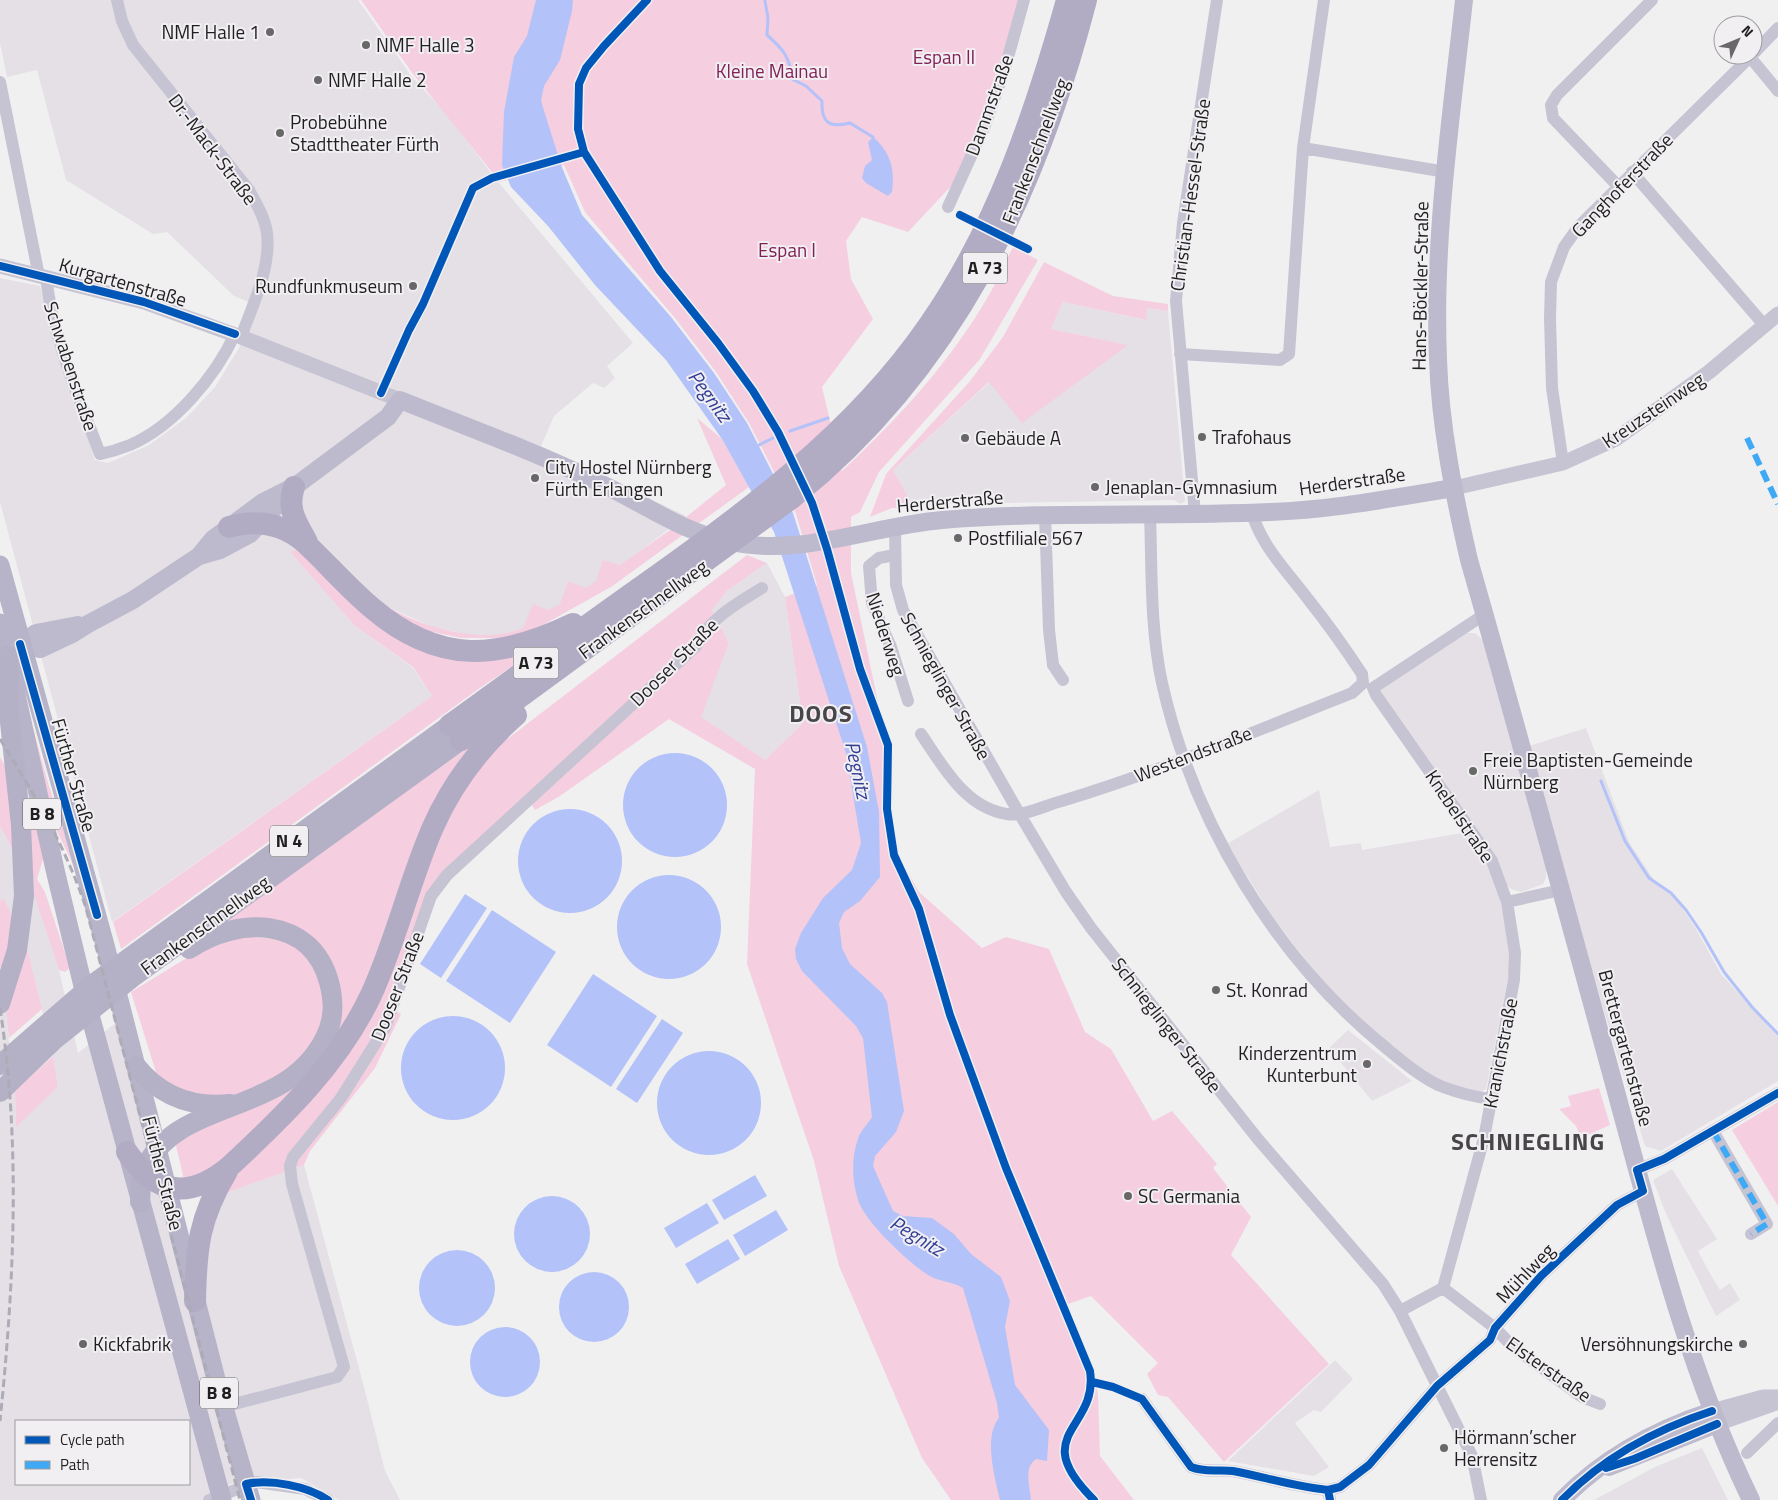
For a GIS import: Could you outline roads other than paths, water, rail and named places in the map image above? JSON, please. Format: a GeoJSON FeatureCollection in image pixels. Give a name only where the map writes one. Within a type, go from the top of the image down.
{"type":"FeatureCollection","features":[{"type":"Feature","properties":{"kind":"highway","name":"Frankenschnellweg"},"geometry":{"type":"LineString","coordinates":[[824,459],[928,326],[970,257],[1000,198],[1030,124],[1067,0]]}},
{"type":"Feature","properties":{"kind":"highway","name":"Frankenschnellweg"},"geometry":{"type":"LineString","coordinates":[[0,1065],[93,984],[456,733],[607,635],[824,459],[870,426],[919,368],[943,336],[990,259],[1026,183],[1047,130],[1086,0]]}},
{"type":"Feature","properties":{"kind":"highway"},"geometry":{"type":"LineString","coordinates":[[294,487],[290,499],[292,512],[312,549]]}},
{"type":"Feature","properties":{"kind":"highway","name":"Frankenschnellweg"},"geometry":{"type":"LineString","coordinates":[[0,1092],[54,1040],[456,733],[622,601],[747,521]]}},
{"type":"Feature","properties":{"kind":"highway"},"geometry":{"type":"LineString","coordinates":[[229,527],[244,523],[263,522],[289,531],[312,549],[365,602],[390,622],[418,639],[452,649],[487,651],[521,646],[622,601]]}},
{"type":"Feature","properties":{"kind":"highway"},"geometry":{"type":"LineString","coordinates":[[127,1152],[143,1173],[151,1180],[178,1189],[199,1186],[215,1178],[229,1167],[312,1083],[354,1026],[380,974],[433,827],[460,779],[504,726],[607,635]]}},
{"type":"Feature","properties":{"kind":"highway"},"geometry":{"type":"LineString","coordinates":[[0,1004],[17,950],[24,896],[21,825],[9,713],[8,648]]}},
{"type":"Feature","properties":{"kind":"highway"},"geometry":{"type":"LineString","coordinates":[[140,1202],[143,1173],[157,1151],[182,1129],[279,1087],[294,1076],[310,1061],[326,1037],[332,1013],[331,989],[320,961],[311,949],[292,934],[280,930],[245,927],[213,936],[177,956],[142,971]]}},
{"type":"Feature","properties":{"kind":"highway"},"geometry":{"type":"LineString","coordinates":[[136,1066],[156,1087],[182,1100],[217,1105],[250,1100]]}},
{"type":"Feature","properties":{"kind":"highway"},"geometry":{"type":"LineString","coordinates":[[195,1301],[197,1250],[202,1223],[209,1202],[229,1167]]}},
{"type":"Feature","properties":{"kind":"main road","name":"Hans-Böckler-Straße"},"geometry":{"type":"LineString","coordinates":[[1464,0],[1438,258],[1437,326],[1439,380],[1454,488],[1469,560],[1483,607]]}},
{"type":"Feature","properties":{"kind":"main road"},"geometry":{"type":"LineString","coordinates":[[8,648],[40,649],[124,606],[199,556],[213,539],[263,502],[294,487],[388,417],[400,400]]}},
{"type":"Feature","properties":{"kind":"main road","name":"Kurgartenstraße"},"geometry":{"type":"LineString","coordinates":[[400,400],[567,467],[680,524]]}},
{"type":"Feature","properties":{"kind":"main road"},"geometry":{"type":"LineString","coordinates":[[199,556],[220,550],[241,539],[263,522],[294,487]]}},
{"type":"Feature","properties":{"kind":"main road","name":"Herderstraße"},"geometry":{"type":"LineString","coordinates":[[680,524],[725,541],[762,546],[805,543],[938,520],[1045,515],[1252,513],[1337,507],[1454,488]]}},
{"type":"Feature","properties":{"kind":"main road","name":"B 8"},"geometry":{"type":"LineString","coordinates":[[0,565],[8,648]]}},
{"type":"Feature","properties":{"kind":"main road","name":"Brettergartenstraße"},"geometry":{"type":"LineString","coordinates":[[1483,607],[1637,1170],[1693,1360],[1714,1417],[1750,1500]]}},
{"type":"Feature","properties":{"kind":"main road","name":"B 8"},"geometry":{"type":"LineString","coordinates":[[0,623],[8,648]]}},
{"type":"Feature","properties":{"kind":"main road","name":"Fürther Straße"},"geometry":{"type":"LineString","coordinates":[[8,648],[105,945],[195,1301],[249,1492]]}},
{"type":"Feature","properties":{"kind":"main road","name":"Fürther Straße"},"geometry":{"type":"LineString","coordinates":[[8,648],[79,971],[210,1456],[217,1499]]}},
{"type":"Feature","properties":{"kind":"main road"},"geometry":{"type":"LineString","coordinates":[[1562,1500],[1597,1471],[1634,1459],[1714,1417]]}},
{"type":"Feature","properties":{"kind":"main road"},"geometry":{"type":"LineString","coordinates":[[210,1456],[226,1460],[233,1456],[236,1448]]}},
{"type":"Feature","properties":{"kind":"street","name":"Dr.-Mack-Straße"},"geometry":{"type":"LineString","coordinates":[[100,454],[129,446],[145,437],[180,410],[219,365],[238,336],[267,262],[267,232],[262,216],[249,190],[133,46],[122,21],[117,0]]}},
{"type":"Feature","properties":{"kind":"street","name":"Dammstraße"},"geometry":{"type":"LineString","coordinates":[[948,207],[987,119],[1005,68],[1024,0]]}},
{"type":"Feature","properties":{"kind":"street","name":"Christian-Hessel-Straße"},"geometry":{"type":"LineString","coordinates":[[1195,514],[1176,301],[1184,213],[1206,85],[1217,0]]}},
{"type":"Feature","properties":{"kind":"street"},"geometry":{"type":"LineString","coordinates":[[1180,354],[1280,360],[1289,354],[1303,148],[1324,0]]}},
{"type":"Feature","properties":{"kind":"street"},"geometry":{"type":"LineString","coordinates":[[1618,186],[1553,118],[1552,105],[1557,96],[1652,0]]}},
{"type":"Feature","properties":{"kind":"street","name":"Ganghoferstraße"},"geometry":{"type":"LineString","coordinates":[[1763,44],[1778,28]]}},
{"type":"Feature","properties":{"kind":"street","name":"Ganghoferstraße"},"geometry":{"type":"LineString","coordinates":[[1563,463],[1552,388],[1550,318],[1551,282],[1558,258],[1570,237],[1618,186],[1742,65]]}},
{"type":"Feature","properties":{"kind":"street"},"geometry":{"type":"LineString","coordinates":[[1759,65],[1778,91]]}},
{"type":"Feature","properties":{"kind":"street","name":"Schwabenstraße"},"geometry":{"type":"LineString","coordinates":[[0,82],[43,277],[65,353],[100,454]]}},
{"type":"Feature","properties":{"kind":"street"},"geometry":{"type":"LineString","coordinates":[[1303,148],[1446,172]]}},
{"type":"Feature","properties":{"kind":"street"},"geometry":{"type":"LineString","coordinates":[[1632,172],[1765,326]]}},
{"type":"Feature","properties":{"kind":"street","name":"Kurgartenstraße"},"geometry":{"type":"LineString","coordinates":[[0,266],[144,302],[238,336],[400,400]]}},
{"type":"Feature","properties":{"kind":"street","name":"Kreuzsteinweg"},"geometry":{"type":"LineString","coordinates":[[1454,488],[1563,463],[1605,445],[1633,429],[1710,372],[1778,314]]}},
{"type":"Feature","properties":{"kind":"street","name":"Knebelstraße"},"geometry":{"type":"LineString","coordinates":[[1252,513],[1257,529],[1267,547],[1342,644],[1368,686],[1480,840],[1492,861],[1507,902]]}},
{"type":"Feature","properties":{"kind":"street"},"geometry":{"type":"LineString","coordinates":[[1150,514],[1153,625],[1162,684],[1184,759],[1204,808],[1241,876],[1293,954],[1323,989],[1369,1034],[1402,1060],[1442,1086],[1491,1099]]}},
{"type":"Feature","properties":{"kind":"street"},"geometry":{"type":"LineString","coordinates":[[1045,515],[1049,630],[1053,665],[1063,680]]}},
{"type":"Feature","properties":{"kind":"street","name":"Schnieglinger Straße"},"geometry":{"type":"LineString","coordinates":[[895,527],[896,585],[903,610],[1019,814],[1066,892],[1091,928],[1257,1138],[1378,1278],[1400,1311],[1472,1456],[1482,1500]]}},
{"type":"Feature","properties":{"kind":"street","name":"Niederweg"},"geometry":{"type":"LineString","coordinates":[[896,554],[879,558],[868,566],[870,595],[891,647],[908,701]]}},
{"type":"Feature","properties":{"kind":"street","name":"Dooser Straße"},"geometry":{"type":"LineString","coordinates":[[224,1407],[337,1377],[344,1367],[292,1184],[290,1166],[298,1149],[341,1098],[385,1028],[431,896],[446,874],[696,646],[706,627],[723,613],[762,588]]}},
{"type":"Feature","properties":{"kind":"street","name":"Westendstraße"},"geometry":{"type":"LineString","coordinates":[[1019,814],[1102,788],[1184,759],[1368,686],[1483,607]]}},
{"type":"Feature","properties":{"kind":"street"},"geometry":{"type":"LineString","coordinates":[[921,734],[965,793],[996,812],[1013,815],[1019,814]]}},
{"type":"Feature","properties":{"kind":"street"},"geometry":{"type":"LineString","coordinates":[[1507,902],[1561,890]]}},
{"type":"Feature","properties":{"kind":"street","name":"Kranichstraße"},"geometry":{"type":"LineString","coordinates":[[1443,1288],[1482,1146],[1499,1064],[1515,966],[1507,902]]}},
{"type":"Feature","properties":{"kind":"street"},"geometry":{"type":"LineString","coordinates":[[1637,1170],[1664,1160],[1778,1093]]}},
{"type":"Feature","properties":{"kind":"street"},"geometry":{"type":"LineString","coordinates":[[1713,1131],[1767,1224],[1751,1234]]}},
{"type":"Feature","properties":{"kind":"street","name":"Mühlweg"},"geometry":{"type":"LineString","coordinates":[[1329,1495],[1369,1465],[1437,1386],[1490,1340],[1495,1328],[1541,1276],[1617,1205],[1643,1191]]}},
{"type":"Feature","properties":{"kind":"street"},"geometry":{"type":"LineString","coordinates":[[1400,1311],[1443,1288]]}},
{"type":"Feature","properties":{"kind":"street","name":"Elsterstraße"},"geometry":{"type":"LineString","coordinates":[[1443,1288],[1495,1328],[1513,1347],[1582,1397],[1600,1404]]}},
{"type":"Feature","properties":{"kind":"street"},"geometry":{"type":"LineString","coordinates":[[1714,1417],[1764,1397],[1778,1397]]}},
{"type":"Feature","properties":{"kind":"street"},"geometry":{"type":"LineString","coordinates":[[1142,1399],[1191,1467],[1200,1471],[1231,1471],[1329,1495]]}},
{"type":"Feature","properties":{"kind":"street"},"geometry":{"type":"LineString","coordinates":[[1714,1417],[1778,1402]]}},
{"type":"Feature","properties":{"kind":"street"},"geometry":{"type":"LineString","coordinates":[[1747,1452],[1778,1423]]}},
{"type":"Feature","properties":{"kind":"street"},"geometry":{"type":"LineString","coordinates":[[217,1499],[249,1492],[264,1482],[305,1489],[328,1500]]}},
{"type":"Feature","properties":{"kind":"water","name":"Pegnitz"},"geometry":{"type":"Polygon","coordinates":[[[536,0],[573,0],[560,60],[544,86],[541,101],[561,165],[582,215],[671,317],[714,373],[747,423],[793,513],[867,747],[879,812],[880,877],[860,901],[844,912],[839,923],[842,948],[850,964],[882,993],[887,1002],[904,1111],[896,1132],[875,1156],[873,1166],[893,1211],[903,1216],[932,1218],[954,1234],[971,1254],[1001,1277],[1010,1301],[1005,1327],[1015,1385],[1049,1430],[1047,1461],[1036,1459],[1028,1472],[1031,1500],[1000,1500],[993,1469],[991,1446],[994,1426],[999,1418],[997,1403],[963,1288],[928,1275],[910,1261],[888,1241],[869,1219],[862,1209],[856,1193],[853,1170],[854,1154],[860,1133],[872,1117],[863,1038],[856,1026],[802,971],[796,959],[795,949],[801,933],[823,898],[852,870],[861,843],[846,753],[774,532],[722,439],[666,360],[595,285],[548,226],[511,187],[502,165],[504,112],[514,57],[527,36],[536,0]]]}},
{"type":"Feature","properties":{"kind":"water"},"geometry":{"type":"Polygon","coordinates":[[[873,137],[888,155],[892,169],[892,192],[888,196],[866,183],[862,178],[865,166],[872,160],[868,142],[873,137]]]}},
{"type":"Feature","properties":{"kind":"water"},"geometry":{"type":"Polygon","coordinates":[[[675,753],[695,757],[712,768],[723,785],[727,805],[723,825],[712,842],[695,853],[675,857],[655,853],[638,842],[627,825],[623,805],[627,785],[638,768],[655,757],[675,753]]]}},
{"type":"Feature","properties":{"kind":"water"},"geometry":{"type":"Polygon","coordinates":[[[570,809],[590,813],[607,824],[618,841],[622,861],[618,881],[607,898],[590,909],[570,913],[550,909],[533,898],[522,881],[518,861],[522,841],[533,824],[550,813],[570,809]]]}},
{"type":"Feature","properties":{"kind":"water"},"geometry":{"type":"Polygon","coordinates":[[[669,875],[689,879],[706,890],[717,907],[721,927],[717,947],[706,964],[689,975],[669,979],[649,975],[632,964],[621,947],[617,927],[621,907],[632,890],[649,879],[669,875]]]}},
{"type":"Feature","properties":{"kind":"water"},"geometry":{"type":"Polygon","coordinates":[[[465,894],[487,908],[441,978],[420,964],[465,894]]]}},
{"type":"Feature","properties":{"kind":"water"},"geometry":{"type":"Polygon","coordinates":[[[492,910],[556,952],[510,1023],[446,981],[492,910]]]}},
{"type":"Feature","properties":{"kind":"water"},"geometry":{"type":"Polygon","coordinates":[[[593,974],[657,1016],[611,1087],[547,1045],[593,974]]]}},
{"type":"Feature","properties":{"kind":"water"},"geometry":{"type":"Polygon","coordinates":[[[453,1016],[473,1020],[490,1031],[501,1048],[505,1068],[501,1088],[490,1105],[473,1116],[453,1120],[433,1116],[416,1105],[405,1088],[401,1068],[405,1048],[416,1031],[433,1020],[453,1016]]]}},
{"type":"Feature","properties":{"kind":"water"},"geometry":{"type":"Polygon","coordinates":[[[662,1019],[683,1033],[637,1103],[616,1089],[662,1019]]]}},
{"type":"Feature","properties":{"kind":"water"},"geometry":{"type":"Polygon","coordinates":[[[709,1051],[729,1055],[746,1066],[757,1083],[761,1103],[757,1123],[746,1140],[729,1151],[709,1155],[689,1151],[672,1140],[661,1123],[657,1103],[661,1083],[672,1066],[689,1055],[709,1051]]]}},
{"type":"Feature","properties":{"kind":"water"},"geometry":{"type":"Polygon","coordinates":[[[755,1175],[767,1196],[724,1220],[712,1200],[755,1175]]]}},
{"type":"Feature","properties":{"kind":"water"},"geometry":{"type":"Polygon","coordinates":[[[552,1196],[567,1199],[579,1207],[587,1219],[590,1234],[587,1249],[579,1261],[567,1269],[552,1272],[537,1269],[525,1261],[517,1249],[514,1234],[517,1219],[525,1207],[537,1199],[552,1196]]]}},
{"type":"Feature","properties":{"kind":"water"},"geometry":{"type":"Polygon","coordinates":[[[707,1203],[719,1223],[676,1248],[664,1228],[707,1203]]]}},
{"type":"Feature","properties":{"kind":"water"},"geometry":{"type":"Polygon","coordinates":[[[776,1210],[788,1230],[745,1256],[733,1235],[776,1210]]]}},
{"type":"Feature","properties":{"kind":"water"},"geometry":{"type":"Polygon","coordinates":[[[728,1239],[740,1259],[697,1284],[685,1264],[728,1239]]]}},
{"type":"Feature","properties":{"kind":"water"},"geometry":{"type":"Polygon","coordinates":[[[457,1250],[472,1253],[484,1261],[492,1273],[495,1288],[492,1303],[484,1315],[472,1323],[457,1326],[442,1323],[430,1315],[422,1303],[419,1288],[422,1273],[430,1261],[442,1253],[457,1250]]]}},
{"type":"Feature","properties":{"kind":"water"},"geometry":{"type":"Polygon","coordinates":[[[594,1272],[607,1275],[619,1282],[626,1294],[629,1307],[626,1320],[619,1332],[607,1339],[594,1342],[581,1339],[569,1332],[562,1320],[559,1307],[562,1294],[569,1282],[581,1275],[594,1272]]]}},
{"type":"Feature","properties":{"kind":"water"},"geometry":{"type":"Polygon","coordinates":[[[505,1327],[518,1330],[530,1337],[537,1349],[540,1362],[537,1375],[530,1387],[518,1394],[505,1397],[492,1394],[480,1387],[473,1375],[470,1362],[473,1349],[480,1337],[492,1330],[505,1327]]]}},
{"type":"Feature","properties":{"kind":"waterway"},"geometry":{"type":"LineString","coordinates":[[765,1],[768,18],[767,35],[785,54],[790,65],[792,79],[806,86],[822,101],[823,115],[828,123],[837,125],[850,123],[873,137]]}},
{"type":"Feature","properties":{"kind":"waterway"},"geometry":{"type":"LineString","coordinates":[[790,431],[828,418]]}},
{"type":"Feature","properties":{"kind":"waterway"},"geometry":{"type":"LineString","coordinates":[[755,447],[773,438]]}},
{"type":"Feature","properties":{"kind":"waterway"},"geometry":{"type":"LineString","coordinates":[[1601,781],[1625,841],[1649,878],[1671,893],[1686,910],[1724,972],[1752,1007],[1778,1034]]}},
{"type":"Feature","properties":{"kind":"railway"},"geometry":{"type":"LineString","coordinates":[[0,739],[59,842],[86,908],[240,1500]]}},
{"type":"Feature","properties":{"kind":"railway"},"geometry":{"type":"LineString","coordinates":[[0,1008],[7,1059],[13,1163],[12,1266],[0,1421]]}},
{"type":"Feature","properties":{"kind":"place","name":"NMF Halle 1"},"geometry":{"type":"Point","coordinates":[270,32]}},
{"type":"Feature","properties":{"kind":"place","name":"NMF Halle 3"},"geometry":{"type":"Point","coordinates":[366,45]}},
{"type":"Feature","properties":{"kind":"place","name":"NMF Halle 2"},"geometry":{"type":"Point","coordinates":[318,80]}},
{"type":"Feature","properties":{"kind":"place","name":"Probebühne Stadttheater Fürth"},"geometry":{"type":"Point","coordinates":[280,133]}},
{"type":"Feature","properties":{"kind":"place","name":"Rundfunkmuseum"},"geometry":{"type":"Point","coordinates":[413,286]}},
{"type":"Feature","properties":{"kind":"place","name":"Trafohaus"},"geometry":{"type":"Point","coordinates":[1202,437]}},
{"type":"Feature","properties":{"kind":"place","name":"Gebäude A"},"geometry":{"type":"Point","coordinates":[965,438]}},
{"type":"Feature","properties":{"kind":"place","name":"City Hostel Nürnberg Fürth Erlangen"},"geometry":{"type":"Point","coordinates":[535,478]}},
{"type":"Feature","properties":{"kind":"place","name":"Jenaplan-Gymnasium"},"geometry":{"type":"Point","coordinates":[1095,487]}},
{"type":"Feature","properties":{"kind":"place","name":"Postfiliale 567"},"geometry":{"type":"Point","coordinates":[958,538]}},
{"type":"Feature","properties":{"kind":"place","name":"Freie Baptisten-Gemeinde Nürnberg"},"geometry":{"type":"Point","coordinates":[1473,771]}},
{"type":"Feature","properties":{"kind":"place","name":"St. Konrad"},"geometry":{"type":"Point","coordinates":[1216,990]}},
{"type":"Feature","properties":{"kind":"place","name":"Kinderzentrum Kunterbunt"},"geometry":{"type":"Point","coordinates":[1367,1064]}},
{"type":"Feature","properties":{"kind":"place","name":"SC Germania"},"geometry":{"type":"Point","coordinates":[1128,1196]}},
{"type":"Feature","properties":{"kind":"place","name":"Kickfabrik"},"geometry":{"type":"Point","coordinates":[83,1344]}},
{"type":"Feature","properties":{"kind":"place","name":"Versöhnungskirche"},"geometry":{"type":"Point","coordinates":[1743,1344]}},
{"type":"Feature","properties":{"kind":"place","name":"Hörmann’scher Herrensitz"},"geometry":{"type":"Point","coordinates":[1444,1448]}},
{"type":"Feature","properties":{"kind":"district","name":"DOOS"},"geometry":{"type":"Point","coordinates":[821,714]}},
{"type":"Feature","properties":{"kind":"district","name":"SCHNIEGLING"},"geometry":{"type":"Point","coordinates":[1528,1142]}},
{"type":"Feature","properties":{"kind":"park label","name":"Espan II"},"geometry":{"type":"Point","coordinates":[944,57]}},
{"type":"Feature","properties":{"kind":"park label","name":"Kleine Mainau"},"geometry":{"type":"Point","coordinates":[772,71]}},
{"type":"Feature","properties":{"kind":"park label","name":"Espan I"},"geometry":{"type":"Point","coordinates":[787,250]}}]}
